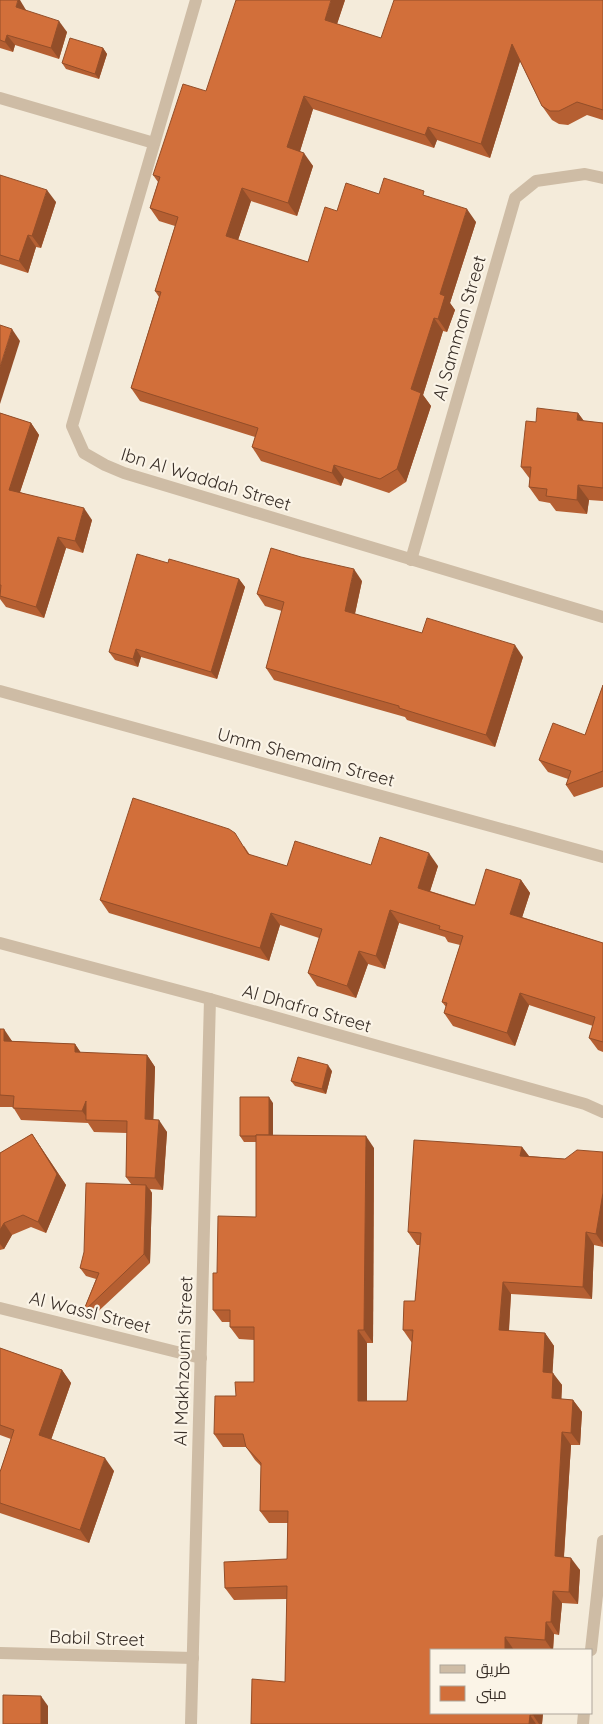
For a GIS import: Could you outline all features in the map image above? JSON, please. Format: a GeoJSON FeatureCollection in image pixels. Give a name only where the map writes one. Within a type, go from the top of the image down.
{"type":"FeatureCollection","features":[{"type":"Feature","properties":{"kind":"street","name":"Ibn Al Waddah Street"},"geometry":{"type":"LineString","coordinates":[[196,0],[72,426],[84,453],[124,473],[603,617]]}},
{"type":"Feature","properties":{"kind":"street"},"geometry":{"type":"LineString","coordinates":[[0,98],[154,143]]}},
{"type":"Feature","properties":{"kind":"street","name":"Al Samman Street"},"geometry":{"type":"LineString","coordinates":[[411,560],[515,198],[536,181],[584,174],[603,178]]}},
{"type":"Feature","properties":{"kind":"street","name":"Umm Shemaim Street"},"geometry":{"type":"LineString","coordinates":[[0,691],[603,857]]}},
{"type":"Feature","properties":{"kind":"street","name":"Al Dhafra Street"},"geometry":{"type":"LineString","coordinates":[[0,943],[210,999],[585,1104],[603,1112]]}},
{"type":"Feature","properties":{"kind":"street","name":"Al Makhzoumi Street"},"geometry":{"type":"LineString","coordinates":[[191,1724],[210,999]]}},
{"type":"Feature","properties":{"kind":"street","name":"Al Wassl Street"},"geometry":{"type":"LineString","coordinates":[[0,1308],[200,1358]]}},
{"type":"Feature","properties":{"kind":"street"},"geometry":{"type":"LineString","coordinates":[[591,1649],[603,1541]]}},
{"type":"Feature","properties":{"kind":"street","name":"Babil Street"},"geometry":{"type":"LineString","coordinates":[[0,1653],[193,1658]]}},
{"type":"Feature","properties":{"kind":"building"},"geometry":{"type":"Polygon","coordinates":[[[0,0],[18,0],[16,7],[59,21],[51,48],[7,35],[5,42],[0,40],[0,0]]]}},
{"type":"Feature","properties":{"kind":"building"},"geometry":{"type":"Polygon","coordinates":[[[236,0],[331,0],[325,20],[381,38],[394,0],[603,0],[603,110],[577,102],[559,111],[550,111],[542,106],[512,44],[481,144],[428,127],[425,135],[304,96],[287,147],[304,153],[288,203],[242,188],[226,236],[308,262],[325,207],[337,211],[346,183],[379,194],[384,178],[424,191],[423,195],[467,209],[440,294],[445,296],[438,319],[434,318],[411,389],[421,393],[397,469],[380,479],[334,465],[332,473],[252,447],[258,428],[131,388],[161,292],[155,291],[178,217],[150,208],[160,177],[153,175],[183,84],[206,91],[236,0]]]}},
{"type":"Feature","properties":{"kind":"building"},"geometry":{"type":"Polygon","coordinates":[[[70,38],[103,48],[95,74],[62,63],[70,38]]]}},
{"type":"Feature","properties":{"kind":"building"},"geometry":{"type":"Polygon","coordinates":[[[0,175],[47,190],[32,236],[28,235],[19,261],[0,255],[0,175]]]}},
{"type":"Feature","properties":{"kind":"building"},"geometry":{"type":"Polygon","coordinates":[[[0,325],[12,329],[0,367],[0,325]]]}},
{"type":"Feature","properties":{"kind":"building"},"geometry":{"type":"Polygon","coordinates":[[[537,408],[578,413],[577,420],[603,423],[603,488],[578,485],[577,500],[546,496],[547,489],[529,487],[531,467],[521,467],[526,421],[536,422],[537,408]]]}},
{"type":"Feature","properties":{"kind":"building"},"geometry":{"type":"Polygon","coordinates":[[[0,413],[31,423],[9,490],[84,508],[75,541],[58,537],[36,607],[0,596],[0,413]]]}},
{"type":"Feature","properties":{"kind":"building"},"geometry":{"type":"Polygon","coordinates":[[[271,548],[354,569],[345,611],[422,633],[427,618],[515,645],[486,735],[399,708],[399,706],[266,668],[284,602],[257,594],[271,548]]]}},
{"type":"Feature","properties":{"kind":"building"},"geometry":{"type":"Polygon","coordinates":[[[137,554],[168,563],[169,559],[239,579],[211,672],[136,649],[133,659],[109,652],[137,554]]]}},
{"type":"Feature","properties":{"kind":"building"},"geometry":{"type":"Polygon","coordinates":[[[603,685],[603,771],[566,785],[571,771],[539,760],[553,723],[585,735],[603,685]]]}},
{"type":"Feature","properties":{"kind":"building"},"geometry":{"type":"Polygon","coordinates":[[[133,798],[229,829],[235,833],[248,854],[287,866],[295,841],[371,865],[380,837],[429,853],[418,888],[472,905],[475,905],[486,869],[521,880],[510,914],[603,943],[603,1042],[589,1038],[595,1017],[520,993],[507,1033],[444,1013],[447,1003],[442,1002],[463,936],[439,929],[440,926],[390,910],[376,956],[359,951],[347,986],[308,973],[322,929],[271,913],[260,948],[100,900],[133,798]]]}},
{"type":"Feature","properties":{"kind":"building"},"geometry":{"type":"Polygon","coordinates":[[[0,1029],[4,1029],[4,1041],[75,1044],[75,1052],[147,1055],[145,1119],[159,1120],[155,1178],[126,1177],[127,1121],[86,1120],[86,1101],[82,1111],[13,1108],[14,1096],[0,1095],[0,1029]]]}},
{"type":"Feature","properties":{"kind":"building"},"geometry":{"type":"Polygon","coordinates":[[[298,1057],[328,1065],[322,1089],[291,1081],[298,1057]]]}},
{"type":"Feature","properties":{"kind":"building"},"geometry":{"type":"Polygon","coordinates":[[[240,1097],[269,1097],[269,1135],[240,1136],[240,1097]]]}},
{"type":"Feature","properties":{"kind":"building"},"geometry":{"type":"Polygon","coordinates":[[[32,1134],[57,1174],[38,1222],[23,1215],[4,1223],[0,1230],[0,1153],[32,1134]]]}},
{"type":"Feature","properties":{"kind":"building"},"geometry":{"type":"Polygon","coordinates":[[[256,1135],[366,1136],[364,1330],[358,1330],[358,1401],[407,1401],[413,1330],[403,1330],[404,1301],[415,1301],[421,1233],[408,1232],[414,1140],[522,1147],[520,1156],[565,1159],[577,1150],[603,1152],[603,1193],[596,1234],[586,1232],[583,1287],[503,1282],[499,1330],[545,1333],[543,1372],[553,1373],[552,1398],[573,1400],[571,1433],[562,1432],[555,1556],[571,1558],[569,1592],[553,1591],[551,1622],[546,1622],[545,1640],[505,1637],[505,1649],[430,1649],[430,1714],[533,1714],[530,1715],[529,1724],[251,1724],[252,1679],[285,1682],[287,1586],[225,1588],[224,1562],[287,1559],[288,1511],[260,1511],[261,1463],[246,1447],[243,1434],[214,1434],[215,1396],[236,1396],[235,1382],[254,1382],[254,1327],[230,1327],[230,1310],[213,1310],[213,1273],[217,1273],[218,1216],[256,1217],[256,1135]]]}},
{"type":"Feature","properties":{"kind":"building"},"geometry":{"type":"Polygon","coordinates":[[[86,1183],[146,1185],[144,1254],[83,1312],[99,1273],[80,1268],[84,1252],[86,1183]]]}},
{"type":"Feature","properties":{"kind":"building"},"geometry":{"type":"Polygon","coordinates":[[[0,1348],[62,1370],[39,1435],[105,1458],[80,1530],[0,1503],[0,1472],[14,1430],[0,1425],[0,1348]]]}},
{"type":"Feature","properties":{"kind":"building"},"geometry":{"type":"Polygon","coordinates":[[[3,1695],[41,1696],[41,1724],[3,1724],[3,1695]]]}}]}
